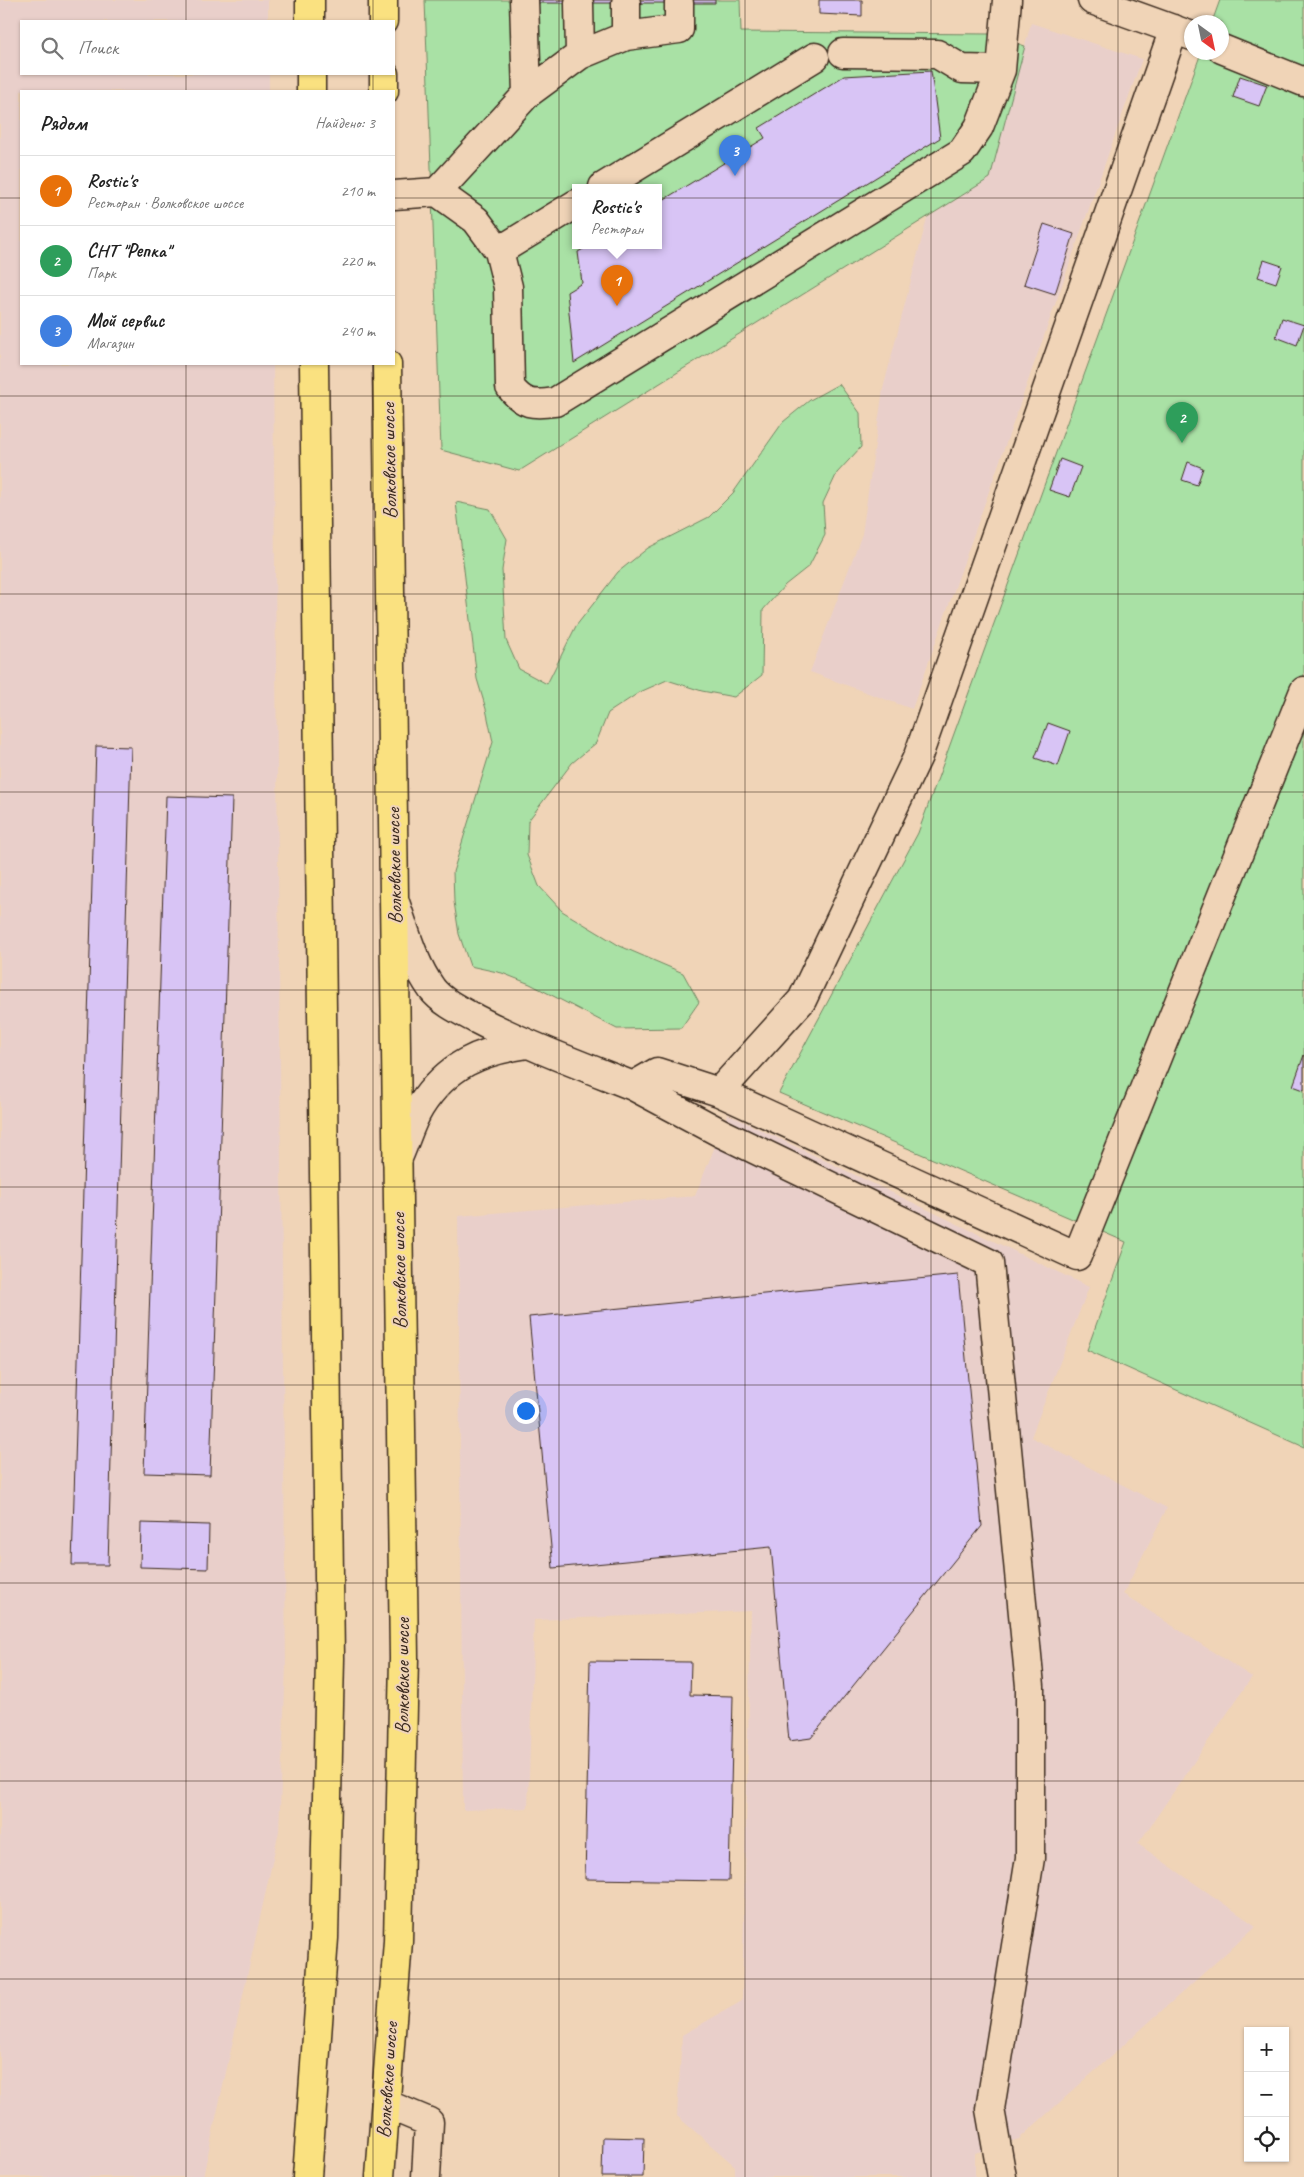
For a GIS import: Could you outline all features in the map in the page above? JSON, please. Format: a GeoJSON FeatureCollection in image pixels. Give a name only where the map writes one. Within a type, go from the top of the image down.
{"type":"FeatureCollection","features":[{"type":"Feature","properties":{"kind":"main road"},"geometry":{"type":"LineString","coordinates":[[310,0],[310,20]]}},
{"type":"Feature","properties":{"kind":"main road"},"geometry":{"type":"LineString","coordinates":[[383,0],[383,20]]}},
{"type":"Feature","properties":{"kind":"main road"},"geometry":{"type":"LineString","coordinates":[[310,75],[311,90]]}},
{"type":"Feature","properties":{"kind":"main road"},"geometry":{"type":"LineString","coordinates":[[384,75],[384,90]]}},
{"type":"Feature","properties":{"kind":"main road"},"geometry":{"type":"LineString","coordinates":[[307,2177],[324,1938],[330,1658],[314,365]]}},
{"type":"Feature","properties":{"kind":"main road","name":"Волковское шоссе"},"geometry":{"type":"LineString","coordinates":[[380,2177],[398,1941],[404,1658],[387,365]]}},
{"type":"Feature","properties":{"kind":"lane"},"geometry":{"type":"LineString","coordinates":[[524,0],[527,94]]}},
{"type":"Feature","properties":{"kind":"lane"},"geometry":{"type":"LineString","coordinates":[[395,195],[437,192],[476,220],[499,251],[508,287],[510,387],[518,398],[535,405],[554,402],[962,152],[979,127],[1001,70],[1007,0]]}},
{"type":"Feature","properties":{"kind":"lane"},"geometry":{"type":"LineString","coordinates":[[718,1092],[802,1000],[918,756],[1183,33],[1092,0]]}},
{"type":"Feature","properties":{"kind":"lane"},"geometry":{"type":"LineString","coordinates":[[579,3],[580,55]]}},
{"type":"Feature","properties":{"kind":"lane"},"geometry":{"type":"LineString","coordinates":[[626,3],[626,36]]}},
{"type":"Feature","properties":{"kind":"lane"},"geometry":{"type":"LineString","coordinates":[[437,192],[527,94],[580,55],[626,36],[678,29],[679,3]]}},
{"type":"Feature","properties":{"kind":"lane"},"geometry":{"type":"LineString","coordinates":[[1229,52],[1304,82]]}},
{"type":"Feature","properties":{"kind":"lane"},"geometry":{"type":"LineString","coordinates":[[844,53],[937,54],[962,69],[1001,70]]}},
{"type":"Feature","properties":{"kind":"lane"},"geometry":{"type":"LineString","coordinates":[[608,184],[815,57]]}},
{"type":"Feature","properties":{"kind":"lane"},"geometry":{"type":"LineString","coordinates":[[499,251],[572,206]]}},
{"type":"Feature","properties":{"kind":"lane"},"geometry":{"type":"LineString","coordinates":[[633,1086],[657,1072],[718,1092],[1077,1256],[1304,691]]}},
{"type":"Feature","properties":{"kind":"lane"},"geometry":{"type":"LineString","coordinates":[[394,898],[419,969],[433,990],[456,1009],[528,1044],[633,1086],[721,1133],[989,1263],[1030,1686],[1030,1858],[990,2110],[1002,2177]]}},
{"type":"Feature","properties":{"kind":"lane"},"geometry":{"type":"LineString","coordinates":[[397,1160],[420,1108],[443,1078],[467,1060],[497,1049],[528,1044]]}},
{"type":"Feature","properties":{"kind":"lane"},"geometry":{"type":"LineString","coordinates":[[386,2104],[429,2122],[426,2177]]}},
{"type":"Feature","properties":{"kind":"shaded area"},"geometry":{"type":"Polygon","coordinates":[[[0,0],[268,0],[268,20],[20,20],[20,75],[269,75],[269,90],[20,90],[20,365],[273,365],[286,1666],[279,1831],[203,2177],[0,2177],[0,0]]]}},
{"type":"Feature","properties":{"kind":"shaded area"},"geometry":{"type":"Polygon","coordinates":[[[1031,23],[1142,59],[912,709],[810,672],[862,534],[883,389],[927,218],[990,178],[1031,23]]]}},
{"type":"Feature","properties":{"kind":"shaded area"},"geometry":{"type":"Polygon","coordinates":[[[728,1114],[1089,1287],[1031,1437],[1167,1508],[1123,1594],[1252,1677],[1138,1844],[1256,1926],[1019,2139],[975,2153],[975,2177],[735,2177],[735,2166],[677,2116],[682,2035],[742,2001],[751,1611],[534,1620],[528,1808],[463,1810],[458,1216],[695,1196],[728,1114]]]}},
{"type":"Feature","properties":{"kind":"green space"},"geometry":{"type":"Polygon","coordinates":[[[425,0],[740,0],[741,32],[989,34],[1025,46],[990,178],[519,471],[441,450],[425,0]]]}},
{"type":"Feature","properties":{"kind":"green space"},"geometry":{"type":"Polygon","coordinates":[[[1220,0],[1304,0],[1304,1447],[1087,1350],[1126,1242],[779,1093],[918,833],[1198,60],[1229,60],[1229,15],[1215,15],[1220,0]]]}},
{"type":"Feature","properties":{"kind":"green space"},"geometry":{"type":"Polygon","coordinates":[[[839,384],[860,413],[861,447],[837,473],[823,503],[825,535],[809,566],[785,585],[763,610],[762,675],[734,697],[702,691],[667,680],[640,692],[608,713],[596,743],[572,763],[528,821],[527,855],[539,886],[562,911],[620,946],[683,973],[699,1002],[681,1028],[617,1029],[530,984],[502,973],[470,966],[459,934],[454,902],[453,872],[493,742],[477,679],[456,502],[490,509],[507,539],[502,570],[506,640],[519,669],[547,684],[576,626],[618,572],[648,548],[709,517],[733,493],[783,422],[810,400],[839,384]]]}},
{"type":"Feature","properties":{"kind":"building"},"geometry":{"type":"Polygon","coordinates":[[[535,0],[715,0],[715,3],[535,3],[535,0]]]}},
{"type":"Feature","properties":{"kind":"building"},"geometry":{"type":"Polygon","coordinates":[[[819,0],[862,0],[862,16],[819,14],[819,0]]]}},
{"type":"Feature","properties":{"kind":"building"},"geometry":{"type":"Polygon","coordinates":[[[931,71],[940,138],[574,363],[567,292],[582,283],[578,252],[583,249],[662,249],[662,201],[765,138],[759,128],[844,76],[931,71]]]}},
{"type":"Feature","properties":{"kind":"building"},"geometry":{"type":"Polygon","coordinates":[[[1240,76],[1267,85],[1259,106],[1233,97],[1240,76]]]}},
{"type":"Feature","properties":{"kind":"building"},"geometry":{"type":"Polygon","coordinates":[[[1044,224],[1074,234],[1055,294],[1024,284],[1044,224]]]}},
{"type":"Feature","properties":{"kind":"building"},"geometry":{"type":"Polygon","coordinates":[[[1264,260],[1282,266],[1276,283],[1258,277],[1264,260]]]}},
{"type":"Feature","properties":{"kind":"building"},"geometry":{"type":"Polygon","coordinates":[[[1282,318],[1304,325],[1297,345],[1276,337],[1282,318]]]}},
{"type":"Feature","properties":{"kind":"building"},"geometry":{"type":"Polygon","coordinates":[[[1060,459],[1081,467],[1070,497],[1049,490],[1060,459]]]}},
{"type":"Feature","properties":{"kind":"building"},"geometry":{"type":"Polygon","coordinates":[[[1188,462],[1203,468],[1197,485],[1182,480],[1188,462]]]}},
{"type":"Feature","properties":{"kind":"building"},"geometry":{"type":"Polygon","coordinates":[[[1048,723],[1070,731],[1058,766],[1035,758],[1048,723]]]}},
{"type":"Feature","properties":{"kind":"building"},"geometry":{"type":"Polygon","coordinates":[[[96,746],[131,747],[108,1565],[72,1565],[96,746]]]}},
{"type":"Feature","properties":{"kind":"building"},"geometry":{"type":"Polygon","coordinates":[[[166,796],[232,798],[210,1475],[144,1473],[166,796]]]}},
{"type":"Feature","properties":{"kind":"building"},"geometry":{"type":"Polygon","coordinates":[[[1304,1055],[1304,1090],[1293,1086],[1304,1055]]]}},
{"type":"Feature","properties":{"kind":"building"},"geometry":{"type":"Polygon","coordinates":[[[958,1275],[982,1526],[811,1738],[789,1741],[771,1547],[553,1568],[529,1317],[958,1275]]]}},
{"type":"Feature","properties":{"kind":"building"},"geometry":{"type":"Polygon","coordinates":[[[141,1523],[209,1525],[208,1569],[140,1567],[141,1523]]]}},
{"type":"Feature","properties":{"kind":"building"},"geometry":{"type":"Polygon","coordinates":[[[590,1661],[691,1662],[690,1695],[733,1696],[729,1881],[585,1879],[590,1661]]]}},
{"type":"Feature","properties":{"kind":"building"},"geometry":{"type":"Polygon","coordinates":[[[603,2137],[644,2138],[643,2177],[602,2177],[603,2137]]]}},
{"type":"Feature","properties":{"kind":"place","name":"Мой сервис"},"geometry":{"type":"Point","coordinates":[735,176]}},
{"type":"Feature","properties":{"kind":"place","name":"Rostic's"},"geometry":{"type":"Point","coordinates":[617,306]}},
{"type":"Feature","properties":{"kind":"place","name":"СНТ \"Репка\""},"geometry":{"type":"Point","coordinates":[1182,443]}}]}
